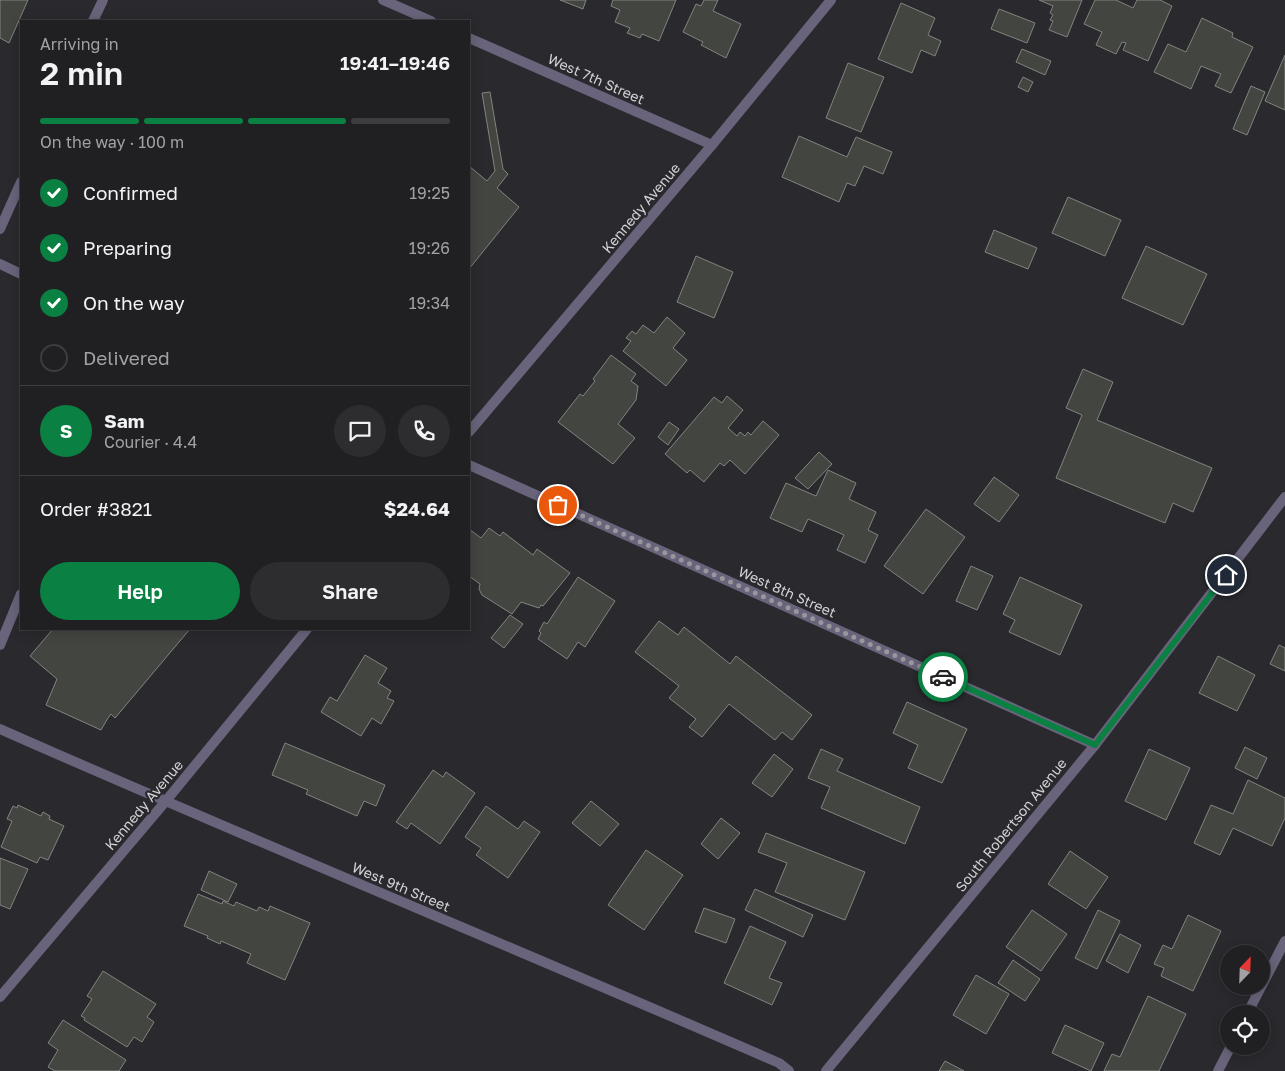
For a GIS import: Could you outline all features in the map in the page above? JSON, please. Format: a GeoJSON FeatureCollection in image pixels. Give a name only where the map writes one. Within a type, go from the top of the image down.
{"type":"FeatureCollection","features":[{"type":"Feature","properties":{"kind":"street"},"geometry":{"type":"LineString","coordinates":[[93,20],[103,0]]}},
{"type":"Feature","properties":{"kind":"street"},"geometry":{"type":"LineString","coordinates":[[383,0],[429,20]]}},
{"type":"Feature","properties":{"kind":"street","name":"Kennedy Avenue"},"geometry":{"type":"LineString","coordinates":[[470,431],[712,145],[831,0]]}},
{"type":"Feature","properties":{"kind":"street","name":"West 7th Street"},"geometry":{"type":"LineString","coordinates":[[470,38],[712,145]]}},
{"type":"Feature","properties":{"kind":"street"},"geometry":{"type":"LineString","coordinates":[[0,229],[20,184]]}},
{"type":"Feature","properties":{"kind":"street"},"geometry":{"type":"LineString","coordinates":[[0,264],[20,274]]}},
{"type":"Feature","properties":{"kind":"street","name":"West 8th Street"},"geometry":{"type":"LineString","coordinates":[[470,465],[1095,745]]}},
{"type":"Feature","properties":{"kind":"street","name":"South Robertson Avenue"},"geometry":{"type":"LineString","coordinates":[[826,1071],[1095,745],[1285,498]]}},
{"type":"Feature","properties":{"kind":"street"},"geometry":{"type":"LineString","coordinates":[[0,646],[20,596]]}},
{"type":"Feature","properties":{"kind":"street","name":"Kennedy Avenue"},"geometry":{"type":"LineString","coordinates":[[0,996],[165,802],[306,630]]}},
{"type":"Feature","properties":{"kind":"street","name":"West 9th Street"},"geometry":{"type":"LineString","coordinates":[[0,729],[165,802],[779,1062],[789,1071]]}},
{"type":"Feature","properties":{"kind":"street"},"geometry":{"type":"LineString","coordinates":[[1252,1005],[1285,940]]}},
{"type":"Feature","properties":{"kind":"street"},"geometry":{"type":"LineString","coordinates":[[1218,1071],[1226,1055]]}},
{"type":"Feature","properties":{"kind":"building"},"geometry":{"type":"Polygon","coordinates":[[[0,0],[28,0],[9,43],[0,38],[0,0]]]}},
{"type":"Feature","properties":{"kind":"building"},"geometry":{"type":"Polygon","coordinates":[[[560,0],[586,0],[583,9],[560,0]]]}},
{"type":"Feature","properties":{"kind":"building"},"geometry":{"type":"Polygon","coordinates":[[[613,0],[676,0],[659,41],[642,34],[640,38],[627,33],[630,28],[615,22],[620,10],[611,6],[613,0]]]}},
{"type":"Feature","properties":{"kind":"building"},"geometry":{"type":"Polygon","coordinates":[[[704,0],[718,0],[713,11],[741,24],[726,58],[701,45],[703,42],[683,32],[696,4],[701,6],[704,0]]]}},
{"type":"Feature","properties":{"kind":"building"},"geometry":{"type":"Polygon","coordinates":[[[1039,0],[1082,0],[1067,37],[1049,30],[1053,21],[1050,20],[1053,15],[1050,13],[1053,6],[1039,0]]]}},
{"type":"Feature","properties":{"kind":"building"},"geometry":{"type":"Polygon","coordinates":[[[1095,0],[1116,0],[1133,8],[1137,0],[1160,0],[1172,6],[1148,61],[1123,50],[1126,43],[1122,42],[1116,54],[1096,45],[1102,32],[1084,24],[1095,0]]]}},
{"type":"Feature","properties":{"kind":"building"},"geometry":{"type":"Polygon","coordinates":[[[901,3],[935,18],[928,35],[941,41],[935,56],[921,50],[912,73],[878,59],[901,3]]]}},
{"type":"Feature","properties":{"kind":"building"},"geometry":{"type":"Polygon","coordinates":[[[999,9],[1035,23],[1027,43],[991,29],[999,9]]]}},
{"type":"Feature","properties":{"kind":"building"},"geometry":{"type":"Polygon","coordinates":[[[1202,18],[1233,33],[1232,37],[1253,47],[1231,93],[1215,86],[1221,74],[1201,66],[1191,89],[1154,72],[1168,44],[1186,52],[1202,18]]]}},
{"type":"Feature","properties":{"kind":"building"},"geometry":{"type":"Polygon","coordinates":[[[1022,49],[1051,61],[1045,75],[1016,62],[1022,49]]]}},
{"type":"Feature","properties":{"kind":"building"},"geometry":{"type":"Polygon","coordinates":[[[1285,55],[1285,110],[1265,101],[1285,55]]]}},
{"type":"Feature","properties":{"kind":"building"},"geometry":{"type":"Polygon","coordinates":[[[848,63],[884,77],[861,132],[826,118],[848,63]]]}},
{"type":"Feature","properties":{"kind":"building"},"geometry":{"type":"Polygon","coordinates":[[[1023,77],[1033,82],[1028,92],[1018,87],[1023,77]]]}},
{"type":"Feature","properties":{"kind":"building"},"geometry":{"type":"Polygon","coordinates":[[[1251,86],[1265,92],[1247,135],[1233,129],[1251,86]]]}},
{"type":"Feature","properties":{"kind":"building"},"geometry":{"type":"Polygon","coordinates":[[[490,92],[503,169],[508,174],[497,188],[519,207],[470,268],[470,167],[487,181],[495,171],[482,93],[490,92]]]}},
{"type":"Feature","properties":{"kind":"building"},"geometry":{"type":"Polygon","coordinates":[[[799,136],[847,157],[856,137],[892,152],[883,174],[864,166],[855,186],[847,183],[839,202],[782,177],[799,136]]]}},
{"type":"Feature","properties":{"kind":"building"},"geometry":{"type":"Polygon","coordinates":[[[1068,197],[1121,220],[1105,256],[1052,233],[1068,197]]]}},
{"type":"Feature","properties":{"kind":"building"},"geometry":{"type":"Polygon","coordinates":[[[994,230],[1037,248],[1028,269],[985,252],[994,230]]]}},
{"type":"Feature","properties":{"kind":"building"},"geometry":{"type":"Polygon","coordinates":[[[1146,246],[1207,274],[1183,325],[1122,298],[1146,246]]]}},
{"type":"Feature","properties":{"kind":"building"},"geometry":{"type":"Polygon","coordinates":[[[696,256],[733,272],[714,318],[677,302],[696,256]]]}},
{"type":"Feature","properties":{"kind":"building"},"geometry":{"type":"Polygon","coordinates":[[[667,317],[685,333],[673,348],[687,360],[666,386],[623,351],[631,341],[626,338],[632,331],[636,334],[643,325],[654,333],[667,317]]]}},
{"type":"Feature","properties":{"kind":"building"},"geometry":{"type":"Polygon","coordinates":[[[611,355],[636,374],[631,381],[638,386],[636,400],[618,424],[635,438],[613,464],[558,422],[580,394],[583,396],[595,381],[593,379],[611,355]]]}},
{"type":"Feature","properties":{"kind":"building"},"geometry":{"type":"Polygon","coordinates":[[[1083,369],[1113,382],[1097,420],[1212,468],[1193,512],[1173,503],[1165,523],[1056,478],[1082,415],[1066,408],[1083,369]]]}},
{"type":"Feature","properties":{"kind":"building"},"geometry":{"type":"Polygon","coordinates":[[[727,396],[743,410],[728,428],[737,436],[740,432],[745,436],[748,432],[751,435],[763,421],[779,435],[745,474],[730,460],[724,466],[720,463],[704,482],[690,470],[687,473],[665,454],[714,397],[722,403],[727,396]]]}},
{"type":"Feature","properties":{"kind":"building"},"geometry":{"type":"Polygon","coordinates":[[[669,422],[679,429],[668,445],[658,437],[669,422]]]}},
{"type":"Feature","properties":{"kind":"building"},"geometry":{"type":"Polygon","coordinates":[[[819,452],[832,464],[808,489],[795,478],[819,452]]]}},
{"type":"Feature","properties":{"kind":"building"},"geometry":{"type":"Polygon","coordinates":[[[828,470],[856,483],[849,499],[876,512],[868,530],[878,535],[865,563],[837,550],[844,535],[808,519],[802,532],[770,518],[786,483],[816,496],[828,470]]]}},
{"type":"Feature","properties":{"kind":"building"},"geometry":{"type":"Polygon","coordinates":[[[994,477],[1019,495],[999,522],[974,504],[994,477]]]}},
{"type":"Feature","properties":{"kind":"building"},"geometry":{"type":"Polygon","coordinates":[[[926,509],[965,537],[923,594],[884,566],[926,509]]]}},
{"type":"Feature","properties":{"kind":"building"},"geometry":{"type":"Polygon","coordinates":[[[489,528],[500,536],[503,532],[533,555],[537,549],[570,573],[543,606],[541,605],[539,608],[521,602],[512,614],[482,595],[479,589],[480,584],[470,577],[470,530],[481,538],[489,528]]]}},
{"type":"Feature","properties":{"kind":"building"},"geometry":{"type":"Polygon","coordinates":[[[971,566],[993,576],[977,610],[956,601],[971,566]]]}},
{"type":"Feature","properties":{"kind":"building"},"geometry":{"type":"Polygon","coordinates":[[[578,577],[615,601],[585,647],[578,642],[567,659],[538,639],[541,633],[539,631],[544,622],[547,624],[578,577]]]}},
{"type":"Feature","properties":{"kind":"building"},"geometry":{"type":"Polygon","coordinates":[[[1020,577],[1082,605],[1060,655],[1009,632],[1015,620],[1003,614],[1020,577]]]}},
{"type":"Feature","properties":{"kind":"building"},"geometry":{"type":"Polygon","coordinates":[[[510,615],[523,624],[504,648],[491,638],[510,615]]]}},
{"type":"Feature","properties":{"kind":"building"},"geometry":{"type":"Polygon","coordinates":[[[659,621],[678,635],[684,627],[730,664],[736,656],[812,715],[792,740],[782,732],[775,740],[729,704],[702,737],[689,727],[696,719],[669,698],[679,686],[635,652],[659,621]]]}},
{"type":"Feature","properties":{"kind":"building"},"geometry":{"type":"Polygon","coordinates":[[[52,630],[189,630],[115,718],[111,714],[101,730],[46,705],[57,679],[30,656],[52,630]]]}},
{"type":"Feature","properties":{"kind":"building"},"geometry":{"type":"Polygon","coordinates":[[[1279,645],[1285,648],[1285,671],[1270,664],[1279,645]]]}},
{"type":"Feature","properties":{"kind":"building"},"geometry":{"type":"Polygon","coordinates":[[[365,655],[387,668],[378,683],[391,691],[387,698],[394,701],[381,724],[372,718],[361,736],[321,712],[330,697],[337,701],[365,655]]]}},
{"type":"Feature","properties":{"kind":"building"},"geometry":{"type":"Polygon","coordinates":[[[1218,656],[1255,675],[1237,711],[1199,693],[1218,656]]]}},
{"type":"Feature","properties":{"kind":"building"},"geometry":{"type":"Polygon","coordinates":[[[907,702],[967,729],[942,783],[908,768],[918,745],[893,733],[907,702]]]}},
{"type":"Feature","properties":{"kind":"building"},"geometry":{"type":"Polygon","coordinates":[[[285,743],[385,785],[376,806],[364,801],[357,816],[306,794],[308,790],[272,775],[285,743]]]}},
{"type":"Feature","properties":{"kind":"building"},"geometry":{"type":"Polygon","coordinates":[[[1245,747],[1267,758],[1257,779],[1235,768],[1245,747]]]}},
{"type":"Feature","properties":{"kind":"building"},"geometry":{"type":"Polygon","coordinates":[[[821,749],[843,759],[837,771],[920,807],[905,844],[821,808],[830,787],[808,778],[821,749]]]}},
{"type":"Feature","properties":{"kind":"building"},"geometry":{"type":"Polygon","coordinates":[[[1149,749],[1190,768],[1166,820],[1125,801],[1149,749]]]}},
{"type":"Feature","properties":{"kind":"building"},"geometry":{"type":"Polygon","coordinates":[[[774,754],[793,769],[772,797],[752,783],[774,754]]]}},
{"type":"Feature","properties":{"kind":"building"},"geometry":{"type":"Polygon","coordinates":[[[433,770],[443,777],[446,772],[475,793],[440,844],[411,823],[407,829],[396,822],[433,770]]]}},
{"type":"Feature","properties":{"kind":"building"},"geometry":{"type":"Polygon","coordinates":[[[1248,780],[1285,798],[1285,818],[1272,846],[1233,828],[1220,855],[1194,843],[1211,805],[1233,814],[1248,780]]]}},
{"type":"Feature","properties":{"kind":"building"},"geometry":{"type":"Polygon","coordinates":[[[591,801],[619,824],[600,846],[572,823],[591,801]]]}},
{"type":"Feature","properties":{"kind":"building"},"geometry":{"type":"Polygon","coordinates":[[[18,805],[41,816],[43,812],[50,816],[49,819],[64,826],[48,860],[40,857],[37,863],[1,847],[12,821],[7,819],[13,806],[17,808],[18,805]]]}},
{"type":"Feature","properties":{"kind":"building"},"geometry":{"type":"Polygon","coordinates":[[[486,806],[518,829],[524,821],[540,832],[508,878],[476,855],[481,848],[465,837],[486,806]]]}},
{"type":"Feature","properties":{"kind":"building"},"geometry":{"type":"Polygon","coordinates":[[[721,818],[740,833],[718,859],[701,844],[721,818]]]}},
{"type":"Feature","properties":{"kind":"building"},"geometry":{"type":"Polygon","coordinates":[[[766,833],[865,872],[845,920],[775,892],[787,863],[758,852],[766,833]]]}},
{"type":"Feature","properties":{"kind":"building"},"geometry":{"type":"Polygon","coordinates":[[[646,850],[683,875],[644,930],[608,905],[646,850]]]}},
{"type":"Feature","properties":{"kind":"building"},"geometry":{"type":"Polygon","coordinates":[[[1070,851],[1108,877],[1086,909],[1048,884],[1070,851]]]}},
{"type":"Feature","properties":{"kind":"building"},"geometry":{"type":"Polygon","coordinates":[[[0,858],[28,869],[10,909],[0,905],[0,858]]]}},
{"type":"Feature","properties":{"kind":"building"},"geometry":{"type":"Polygon","coordinates":[[[209,871],[237,884],[228,902],[201,890],[209,871]]]}},
{"type":"Feature","properties":{"kind":"building"},"geometry":{"type":"Polygon","coordinates":[[[755,889],[813,915],[803,937],[745,910],[755,889]]]}},
{"type":"Feature","properties":{"kind":"building"},"geometry":{"type":"Polygon","coordinates":[[[198,894],[222,904],[223,901],[234,906],[236,902],[257,911],[259,907],[268,911],[270,906],[310,923],[285,980],[247,963],[251,954],[221,941],[220,944],[207,938],[208,936],[184,926],[198,894]]]}},
{"type":"Feature","properties":{"kind":"building"},"geometry":{"type":"Polygon","coordinates":[[[704,908],[735,919],[726,943],[695,932],[704,908]]]}},
{"type":"Feature","properties":{"kind":"building"},"geometry":{"type":"Polygon","coordinates":[[[1032,910],[1067,934],[1041,971],[1006,947],[1032,910]]]}},
{"type":"Feature","properties":{"kind":"building"},"geometry":{"type":"Polygon","coordinates":[[[1098,910],[1120,921],[1097,969],[1075,958],[1098,910]]]}},
{"type":"Feature","properties":{"kind":"building"},"geometry":{"type":"Polygon","coordinates":[[[1188,915],[1221,931],[1193,991],[1161,976],[1164,968],[1154,964],[1163,945],[1172,949],[1188,915]]]}},
{"type":"Feature","properties":{"kind":"building"},"geometry":{"type":"Polygon","coordinates":[[[750,926],[786,942],[769,978],[782,983],[772,1005],[724,983],[750,926]]]}},
{"type":"Feature","properties":{"kind":"building"},"geometry":{"type":"Polygon","coordinates":[[[1120,934],[1141,945],[1128,973],[1106,961],[1120,934]]]}},
{"type":"Feature","properties":{"kind":"building"},"geometry":{"type":"Polygon","coordinates":[[[1013,960],[1040,979],[1025,1001],[998,983],[1013,960]]]}},
{"type":"Feature","properties":{"kind":"building"},"geometry":{"type":"Polygon","coordinates":[[[103,971],[156,1004],[147,1017],[154,1022],[142,1042],[134,1037],[127,1047],[84,1020],[85,1018],[81,1016],[92,999],[87,996],[103,971]]]}},
{"type":"Feature","properties":{"kind":"building"},"geometry":{"type":"Polygon","coordinates":[[[976,975],[1009,994],[986,1034],[953,1015],[976,975]]]}},
{"type":"Feature","properties":{"kind":"building"},"geometry":{"type":"Polygon","coordinates":[[[1148,996],[1186,1014],[1159,1071],[1104,1071],[1112,1054],[1120,1057],[1148,996]]]}},
{"type":"Feature","properties":{"kind":"building"},"geometry":{"type":"Polygon","coordinates":[[[63,1020],[126,1060],[119,1071],[55,1071],[48,1067],[58,1050],[48,1043],[63,1020]]]}},
{"type":"Feature","properties":{"kind":"building"},"geometry":{"type":"Polygon","coordinates":[[[1065,1025],[1104,1043],[1091,1071],[1052,1053],[1065,1025]]]}},
{"type":"Feature","properties":{"kind":"building"},"geometry":{"type":"Polygon","coordinates":[[[945,1061],[964,1071],[939,1071],[945,1061]]]}},
{"type":"Feature","properties":{"kind":"way so far"},"geometry":{"type":"LineString","coordinates":[[558,505],[943,677]]}},
{"type":"Feature","properties":{"kind":"route"},"geometry":{"type":"LineString","coordinates":[[943,677],[1095,745],[1226,575]]}}]}
